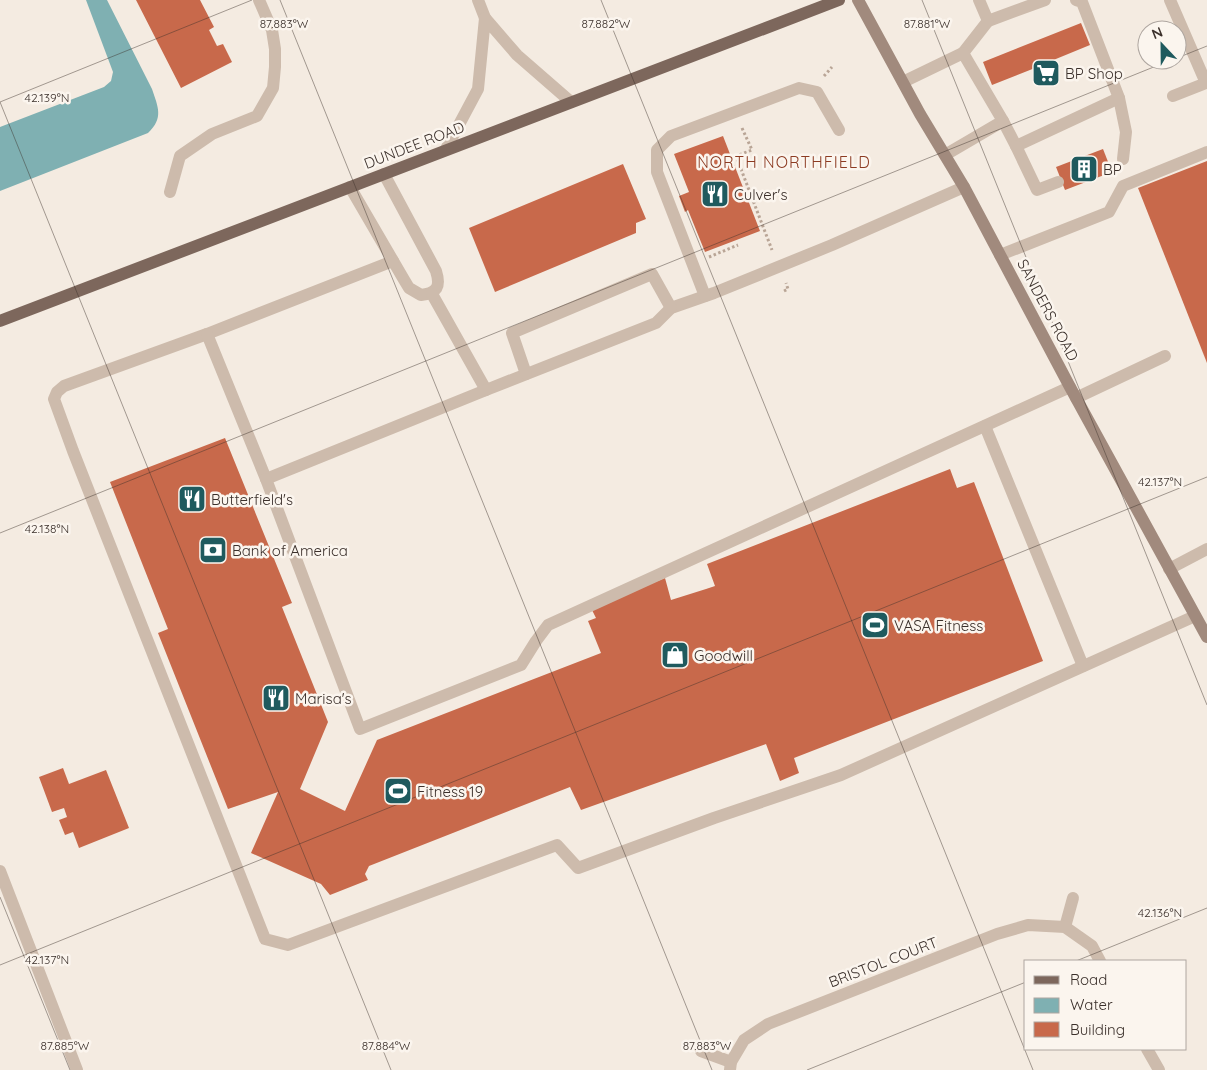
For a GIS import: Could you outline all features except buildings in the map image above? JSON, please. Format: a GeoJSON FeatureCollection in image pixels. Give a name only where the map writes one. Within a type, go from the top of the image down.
{"type":"FeatureCollection","features":[{"type":"Feature","properties":{"kind":"main road","name":"DUNDEE ROAD"},"geometry":{"type":"LineString","coordinates":[[0,321],[839,0]]}},
{"type":"Feature","properties":{"kind":"main road","name":"SANDERS ROAD"},"geometry":{"type":"LineString","coordinates":[[858,0],[920,114],[964,187],[1207,637]]}},
{"type":"Feature","properties":{"kind":"street"},"geometry":{"type":"LineString","coordinates":[[170,192],[180,156],[212,134],[257,116],[273,88],[275,49],[272,30],[259,0]]}},
{"type":"Feature","properties":{"kind":"street"},"geometry":{"type":"LineString","coordinates":[[478,0],[485,18],[517,56],[570,102]]}},
{"type":"Feature","properties":{"kind":"street"},"geometry":{"type":"LineString","coordinates":[[979,0],[988,21]]}},
{"type":"Feature","properties":{"kind":"street"},"geometry":{"type":"LineString","coordinates":[[903,82],[963,53],[988,21],[1045,0]]}},
{"type":"Feature","properties":{"kind":"street"},"geometry":{"type":"LineString","coordinates":[[1076,0],[1082,2],[1119,98],[1126,132],[1122,159]]}},
{"type":"Feature","properties":{"kind":"street"},"geometry":{"type":"LineString","coordinates":[[1170,0],[1206,83],[1173,96]]}},
{"type":"Feature","properties":{"kind":"street"},"geometry":{"type":"LineString","coordinates":[[446,149],[478,89],[485,18]]}},
{"type":"Feature","properties":{"kind":"street"},"geometry":{"type":"LineString","coordinates":[[963,53],[1003,121],[1037,190],[1058,182]]}},
{"type":"Feature","properties":{"kind":"street"},"geometry":{"type":"LineString","coordinates":[[705,296],[657,172],[657,150],[671,136],[799,88],[817,92],[839,130]]}},
{"type":"Feature","properties":{"kind":"street"},"geometry":{"type":"LineString","coordinates":[[1016,146],[1119,98]]}},
{"type":"Feature","properties":{"kind":"street"},"geometry":{"type":"LineString","coordinates":[[945,155],[1003,121]]}},
{"type":"Feature","properties":{"kind":"street"},"geometry":{"type":"LineString","coordinates":[[1000,255],[1108,212],[1123,186],[1207,152]]}},
{"type":"Feature","properties":{"kind":"street"},"geometry":{"type":"LineString","coordinates":[[350,187],[410,288],[421,295],[432,294],[436,289],[438,279],[436,271],[384,174]]}},
{"type":"Feature","properties":{"kind":"street"},"geometry":{"type":"LineString","coordinates":[[266,479],[656,323],[671,308],[832,245],[964,187]]}},
{"type":"Feature","properties":{"kind":"street"},"geometry":{"type":"LineString","coordinates":[[393,261],[207,334],[64,386],[54,399],[265,938],[288,945],[556,845],[578,868],[714,818],[841,775],[1195,616]]}},
{"type":"Feature","properties":{"kind":"street"},"geometry":{"type":"LineString","coordinates":[[526,374],[512,332],[652,274],[671,308]]}},
{"type":"Feature","properties":{"kind":"street"},"geometry":{"type":"LineString","coordinates":[[432,294],[486,390]]}},
{"type":"Feature","properties":{"kind":"street"},"geometry":{"type":"LineString","coordinates":[[207,334],[266,479],[360,729],[521,664],[548,625],[985,426],[1165,356]]}},
{"type":"Feature","properties":{"kind":"street"},"geometry":{"type":"LineString","coordinates":[[985,426],[1083,666]]}},
{"type":"Feature","properties":{"kind":"street"},"geometry":{"type":"LineString","coordinates":[[1169,568],[1207,549]]}},
{"type":"Feature","properties":{"kind":"street"},"geometry":{"type":"LineString","coordinates":[[0,871],[77,1070]]}},
{"type":"Feature","properties":{"kind":"street"},"geometry":{"type":"LineString","coordinates":[[1073,898],[1065,927],[1092,946],[1099,960]]}},
{"type":"Feature","properties":{"kind":"street","name":"BRISTOL COURT"},"geometry":{"type":"LineString","coordinates":[[700,1051],[730,1066],[744,1040],[768,1024],[997,934],[1028,925],[1065,927]]}},
{"type":"Feature","properties":{"kind":"street"},"geometry":{"type":"LineString","coordinates":[[1148,1050],[1159,1070]]}},
{"type":"Feature","properties":{"kind":"path"},"geometry":{"type":"LineString","coordinates":[[812,91],[832,67]]}},
{"type":"Feature","properties":{"kind":"path"},"geometry":{"type":"LineString","coordinates":[[742,126],[752,150],[736,156],[773,251],[765,254]]}},
{"type":"Feature","properties":{"kind":"path"},"geometry":{"type":"LineString","coordinates":[[709,264],[706,258],[738,245]]}},
{"type":"Feature","properties":{"kind":"path"},"geometry":{"type":"LineString","coordinates":[[779,266],[788,289],[784,291]]}},
{"type":"Feature","properties":{"kind":"water"},"geometry":{"type":"Polygon","coordinates":[[[86,0],[107,0],[152,89],[158,107],[156,122],[148,133],[0,191],[0,127],[104,87],[111,81],[113,72],[86,0]]]}},
{"type":"Feature","properties":{"kind":"place","name":"BP Shop"},"geometry":{"type":"Point","coordinates":[1046,73]}},
{"type":"Feature","properties":{"kind":"place","name":"BP"},"geometry":{"type":"Point","coordinates":[1084,169]}},
{"type":"Feature","properties":{"kind":"place","name":"Culver's"},"geometry":{"type":"Point","coordinates":[715,194]}},
{"type":"Feature","properties":{"kind":"place","name":"Butterfield's"},"geometry":{"type":"Point","coordinates":[192,499]}},
{"type":"Feature","properties":{"kind":"place","name":"Bank of America"},"geometry":{"type":"Point","coordinates":[213,550]}},
{"type":"Feature","properties":{"kind":"place","name":"VASA Fitness"},"geometry":{"type":"Point","coordinates":[875,625]}},
{"type":"Feature","properties":{"kind":"place","name":"Goodwill"},"geometry":{"type":"Point","coordinates":[675,655]}},
{"type":"Feature","properties":{"kind":"place","name":"Marisa's"},"geometry":{"type":"Point","coordinates":[276,698]}},
{"type":"Feature","properties":{"kind":"place","name":"Fitness 19"},"geometry":{"type":"Point","coordinates":[398,791]}},
{"type":"Feature","properties":{"kind":"district","name":"NORTH NORTHFIELD"},"geometry":{"type":"Point","coordinates":[784,162]}}]}
